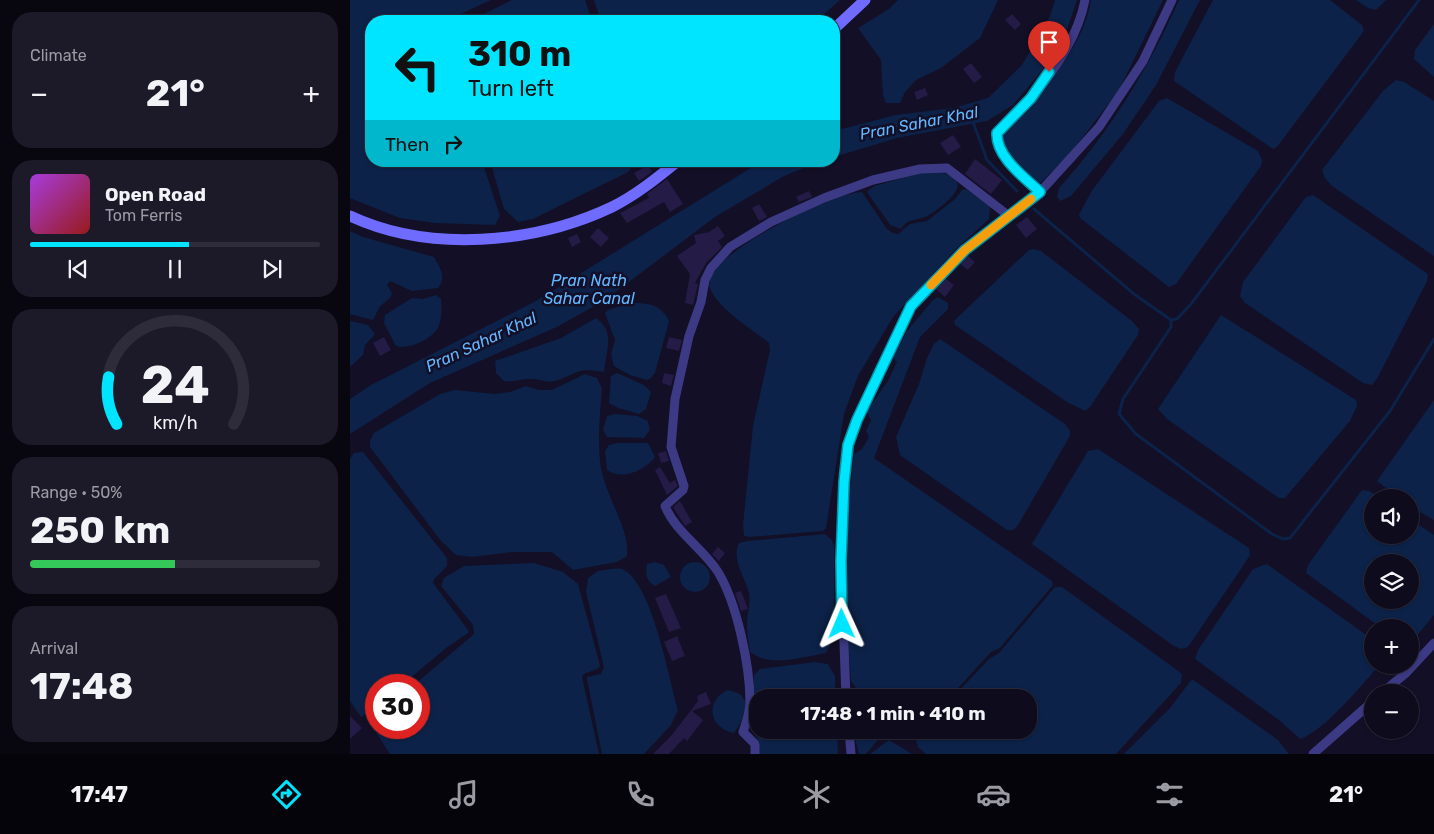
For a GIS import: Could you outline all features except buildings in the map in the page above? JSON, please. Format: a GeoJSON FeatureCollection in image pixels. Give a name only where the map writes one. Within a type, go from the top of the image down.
{"type":"FeatureCollection","features":[{"type":"Feature","properties":{"kind":"street"},"geometry":{"type":"LineString","coordinates":[[840,23],[865,0]]}},
{"type":"Feature","properties":{"kind":"street"},"geometry":{"type":"LineString","coordinates":[[1040,192],[1015,170],[1001,150],[997,140],[997,133],[1031,98],[1058,60],[1075,33],[1085,0]]}},
{"type":"Feature","properties":{"kind":"street"},"geometry":{"type":"LineString","coordinates":[[846,689],[841,561],[844,482],[848,445],[857,420],[911,306],[965,250],[1040,192],[1100,127],[1144,61],[1172,0]]}},
{"type":"Feature","properties":{"kind":"street"},"geometry":{"type":"LineString","coordinates":[[350,216],[372,226],[418,238],[512,237],[552,229],[612,207],[649,185],[671,167]]}},
{"type":"Feature","properties":{"kind":"street"},"geometry":{"type":"LineString","coordinates":[[755,754],[755,744],[743,732],[750,703],[748,677],[737,618],[718,572],[679,528],[665,506],[683,490],[684,486],[671,447],[675,400],[689,336],[701,302],[705,280],[711,268],[730,247],[771,222],[824,198],[873,180],[920,169],[948,168],[1009,216]]}},
{"type":"Feature","properties":{"kind":"street"},"geometry":{"type":"LineString","coordinates":[[1393,684],[1406,673],[1434,643]]}},
{"type":"Feature","properties":{"kind":"street"},"geometry":{"type":"LineString","coordinates":[[1313,754],[1364,709]]}},
{"type":"Feature","properties":{"kind":"street"},"geometry":{"type":"LineString","coordinates":[[850,739],[851,754]]}},
{"type":"Feature","properties":{"kind":"water"},"geometry":{"type":"Polygon","coordinates":[[[350,0],[491,0],[459,15],[365,15],[365,167],[484,167],[500,216],[495,225],[435,223],[400,218],[350,198],[350,0]]]}},
{"type":"Feature","properties":{"kind":"water"},"geometry":{"type":"Polygon","coordinates":[[[512,0],[585,0],[590,15],[482,15],[512,0]]]}},
{"type":"Feature","properties":{"kind":"water"},"geometry":{"type":"Polygon","coordinates":[[[594,0],[840,0],[823,15],[599,15],[594,0]]]}},
{"type":"Feature","properties":{"kind":"water"},"geometry":{"type":"Polygon","coordinates":[[[898,0],[998,0],[980,38],[941,68],[916,80],[905,92],[900,103],[886,103],[883,95],[881,60],[858,28],[889,9],[898,0]]]}},
{"type":"Feature","properties":{"kind":"water","name":"Pran Sahar Khal"},"geometry":{"type":"Polygon","coordinates":[[[1055,0],[1077,0],[1065,36],[1044,68],[1013,105],[987,121],[897,138],[840,155],[840,129],[896,115],[953,108],[988,98],[1022,65],[1050,16],[1055,0]]]}},
{"type":"Feature","properties":{"kind":"water"},"geometry":{"type":"Polygon","coordinates":[[[1091,0],[1163,0],[1118,92],[1068,156],[1040,183],[1021,170],[1000,136],[1042,91],[1068,56],[1086,19],[1091,0]]]}},
{"type":"Feature","properties":{"kind":"water"},"geometry":{"type":"Polygon","coordinates":[[[1179,0],[1200,0],[1156,85],[1123,134],[1071,196],[1060,201],[1057,197],[1059,188],[1095,145],[1126,99],[1155,50],[1179,0]]]}},
{"type":"Feature","properties":{"kind":"water"},"geometry":{"type":"Polygon","coordinates":[[[1213,0],[1330,0],[1362,25],[1364,30],[1361,35],[1277,147],[1273,149],[1174,81],[1175,72],[1213,0]]]}},
{"type":"Feature","properties":{"kind":"water"},"geometry":{"type":"Polygon","coordinates":[[[1356,0],[1386,0],[1376,10],[1368,8],[1356,0]]]}},
{"type":"Feature","properties":{"kind":"water"},"geometry":{"type":"Polygon","coordinates":[[[1434,24],[1434,77],[1414,59],[1415,50],[1434,24]]]}},
{"type":"Feature","properties":{"kind":"water"},"geometry":{"type":"Polygon","coordinates":[[[1396,80],[1404,82],[1434,101],[1434,256],[1332,186],[1325,178],[1322,170],[1383,91],[1396,80]]]}},
{"type":"Feature","properties":{"kind":"water"},"geometry":{"type":"Polygon","coordinates":[[[1167,98],[1258,151],[1262,160],[1261,166],[1176,284],[1169,287],[1080,218],[1079,215],[1091,192],[1159,101],[1167,98]]]}},
{"type":"Feature","properties":{"kind":"water"},"geometry":{"type":"Polygon","coordinates":[[[492,167],[632,167],[628,172],[533,219],[518,222],[504,209],[492,167]]]}},
{"type":"Feature","properties":{"kind":"water","name":"Pran Nath Sahar Canal"},"geometry":{"type":"Polygon","coordinates":[[[752,167],[807,167],[784,176],[715,217],[605,300],[559,326],[430,383],[350,434],[350,399],[371,385],[536,301],[752,167]]]}},
{"type":"Feature","properties":{"kind":"water"},"geometry":{"type":"Polygon","coordinates":[[[924,172],[942,173],[951,176],[957,182],[956,191],[952,197],[929,215],[908,222],[901,229],[890,225],[867,192],[874,186],[924,172]]]}},
{"type":"Feature","properties":{"kind":"water"},"geometry":{"type":"Polygon","coordinates":[[[966,189],[990,206],[989,219],[957,248],[893,317],[858,376],[844,414],[826,528],[823,531],[744,536],[743,525],[753,426],[770,350],[769,343],[728,311],[714,296],[710,288],[712,275],[725,260],[746,244],[772,228],[825,202],[862,192],[887,229],[898,234],[910,224],[927,221],[955,199],[962,190],[966,189]]]}},
{"type":"Feature","properties":{"kind":"water"},"geometry":{"type":"Polygon","coordinates":[[[1313,195],[1428,274],[1427,281],[1378,377],[1372,385],[1363,383],[1245,303],[1240,296],[1243,282],[1306,197],[1313,195]]]}},
{"type":"Feature","properties":{"kind":"water"},"geometry":{"type":"Polygon","coordinates":[[[350,231],[363,237],[434,257],[442,272],[441,284],[438,288],[412,291],[390,281],[387,285],[392,293],[390,298],[380,306],[373,320],[350,314],[350,231]]]}},
{"type":"Feature","properties":{"kind":"water"},"geometry":{"type":"Polygon","coordinates":[[[1029,250],[1041,251],[1132,321],[1139,329],[1138,335],[1090,407],[1085,411],[1067,402],[955,325],[954,321],[959,316],[1029,250]]]}},
{"type":"Feature","properties":{"kind":"water"},"geometry":{"type":"Polygon","coordinates":[[[436,295],[441,299],[441,307],[440,320],[436,331],[428,338],[412,346],[396,346],[384,323],[385,315],[412,298],[423,299],[436,295]]]}},
{"type":"Feature","properties":{"kind":"water"},"geometry":{"type":"Polygon","coordinates":[[[938,297],[948,303],[948,309],[920,337],[874,458],[1052,581],[1053,585],[1000,648],[991,652],[957,689],[856,689],[851,681],[847,623],[848,513],[854,454],[862,449],[869,437],[866,431],[871,420],[867,413],[868,409],[888,381],[897,362],[893,358],[907,331],[933,300],[938,297]]]}},
{"type":"Feature","properties":{"kind":"water"},"geometry":{"type":"Polygon","coordinates":[[[629,303],[642,303],[657,307],[669,321],[655,373],[647,380],[630,375],[614,366],[611,354],[615,340],[605,313],[608,310],[629,303]]]}},
{"type":"Feature","properties":{"kind":"water"},"geometry":{"type":"Polygon","coordinates":[[[1221,315],[1356,400],[1357,406],[1350,421],[1285,498],[1279,498],[1273,494],[1167,419],[1158,409],[1221,315]]]}},
{"type":"Feature","properties":{"kind":"water"},"geometry":{"type":"Polygon","coordinates":[[[596,318],[606,329],[608,336],[604,372],[582,371],[549,382],[535,379],[504,381],[496,373],[495,361],[561,338],[596,318]]]}},
{"type":"Feature","properties":{"kind":"water"},"geometry":{"type":"Polygon","coordinates":[[[350,321],[368,325],[375,334],[365,345],[363,355],[350,367],[350,321]]]}},
{"type":"Feature","properties":{"kind":"water"},"geometry":{"type":"Polygon","coordinates":[[[940,339],[1065,424],[1070,431],[1070,436],[1018,525],[1013,530],[1007,530],[900,455],[896,437],[919,384],[927,358],[934,344],[940,339]]]}},
{"type":"Feature","properties":{"kind":"water"},"geometry":{"type":"Polygon","coordinates":[[[617,373],[644,385],[651,392],[646,409],[639,414],[618,408],[609,403],[611,376],[617,373]]]}},
{"type":"Feature","properties":{"kind":"water"},"geometry":{"type":"Polygon","coordinates":[[[585,374],[597,378],[602,388],[599,438],[601,468],[625,535],[627,546],[627,556],[617,562],[573,570],[552,552],[512,552],[472,557],[456,555],[441,541],[370,447],[370,441],[374,433],[440,394],[455,390],[495,394],[510,392],[526,386],[539,390],[552,390],[585,374]]]}},
{"type":"Feature","properties":{"kind":"water"},"geometry":{"type":"Polygon","coordinates":[[[1434,400],[1434,520],[1419,511],[1419,489],[1388,489],[1377,481],[1434,400]]]}},
{"type":"Feature","properties":{"kind":"water"},"geometry":{"type":"Polygon","coordinates":[[[615,414],[637,416],[648,421],[650,430],[644,438],[607,437],[603,430],[607,416],[615,414]]]}},
{"type":"Feature","properties":{"kind":"water"},"geometry":{"type":"Polygon","coordinates":[[[618,443],[648,443],[655,457],[640,470],[627,474],[613,473],[607,470],[605,451],[609,445],[618,443]]]}},
{"type":"Feature","properties":{"kind":"water"},"geometry":{"type":"Polygon","coordinates":[[[1098,449],[1249,548],[1250,555],[1188,647],[1181,649],[1174,646],[1032,544],[1088,451],[1098,449]]]}},
{"type":"Feature","properties":{"kind":"water"},"geometry":{"type":"Polygon","coordinates":[[[363,452],[447,558],[447,566],[434,579],[433,583],[468,630],[468,633],[446,648],[415,674],[365,674],[365,714],[361,717],[350,701],[350,459],[354,453],[363,452]]]}},
{"type":"Feature","properties":{"kind":"water"},"geometry":{"type":"Polygon","coordinates":[[[1362,490],[1364,490],[1364,544],[1419,544],[1419,525],[1434,535],[1434,615],[1419,633],[1419,619],[1369,619],[1306,573],[1308,565],[1362,490]]]}},
{"type":"Feature","properties":{"kind":"water"},"geometry":{"type":"Polygon","coordinates":[[[825,534],[832,540],[834,547],[834,637],[826,653],[787,660],[758,657],[750,652],[747,624],[749,593],[738,562],[737,549],[739,543],[825,534]]]}},
{"type":"Feature","properties":{"kind":"water"},"geometry":{"type":"Polygon","coordinates":[[[655,562],[664,565],[671,577],[655,586],[648,579],[646,571],[647,564],[655,562]]]}},
{"type":"Feature","properties":{"kind":"water"},"geometry":{"type":"Polygon","coordinates":[[[695,562],[706,566],[710,577],[706,588],[695,592],[684,588],[680,577],[684,566],[695,562]]]}},
{"type":"Feature","properties":{"kind":"water"},"geometry":{"type":"Polygon","coordinates":[[[534,563],[563,572],[578,584],[600,665],[599,668],[584,674],[582,677],[599,754],[390,754],[380,739],[430,739],[430,674],[427,674],[474,634],[473,625],[441,586],[444,578],[464,566],[534,563]]]}},
{"type":"Feature","properties":{"kind":"water"},"geometry":{"type":"Polygon","coordinates":[[[1267,564],[1364,633],[1364,674],[1372,674],[1332,717],[1310,734],[1300,739],[1279,720],[1195,659],[1198,650],[1253,569],[1267,564]]]}},
{"type":"Feature","properties":{"kind":"water"},"geometry":{"type":"Polygon","coordinates":[[[622,569],[633,577],[642,592],[658,633],[678,710],[671,725],[644,754],[602,754],[587,679],[587,677],[601,674],[604,667],[586,592],[588,578],[598,571],[622,569]]]}},
{"type":"Feature","properties":{"kind":"water"},"geometry":{"type":"Polygon","coordinates":[[[1055,587],[1062,587],[1182,674],[1181,683],[1116,754],[926,754],[918,747],[917,739],[1037,739],[1037,689],[961,689],[989,659],[999,653],[1055,587]]]}},
{"type":"Feature","properties":{"kind":"water"},"geometry":{"type":"Polygon","coordinates":[[[815,662],[828,664],[835,676],[835,689],[753,689],[754,675],[760,669],[815,662]]]}},
{"type":"Feature","properties":{"kind":"water"},"geometry":{"type":"Polygon","coordinates":[[[1192,679],[1278,740],[1289,754],[1124,754],[1170,708],[1192,679]]]}},
{"type":"Feature","properties":{"kind":"water"},"geometry":{"type":"Polygon","coordinates":[[[728,690],[740,694],[747,703],[741,722],[734,733],[719,726],[713,713],[716,700],[728,690]]]}},
{"type":"Feature","properties":{"kind":"water"},"geometry":{"type":"Polygon","coordinates":[[[757,739],[837,739],[838,754],[757,754],[760,743],[757,739]]]}},
{"type":"Feature","properties":{"kind":"water"},"geometry":{"type":"Polygon","coordinates":[[[855,739],[879,739],[866,754],[859,754],[855,739]]]}},
{"type":"Feature","properties":{"kind":"water"},"geometry":{"type":"Polygon","coordinates":[[[889,740],[912,754],[870,754],[889,740]]]}},
{"type":"Feature","properties":{"kind":"waterway"},"geometry":{"type":"LineString","coordinates":[[1171,320],[1177,319],[1191,304],[1419,0]]}},
{"type":"Feature","properties":{"kind":"waterway","name":"Pran Sahar Khal"},"geometry":{"type":"LineString","coordinates":[[973,122],[987,160],[1017,191]]}},
{"type":"Feature","properties":{"kind":"waterway"},"geometry":{"type":"LineString","coordinates":[[1034,209],[1134,294],[1171,320],[1171,327],[1123,399],[1119,414],[1136,434],[1272,534],[1283,539],[1290,538],[1390,411],[1434,339]]}},
{"type":"Feature","properties":{"kind":"slow traffic"},"geometry":{"type":"LineString","coordinates":[[931,285],[965,250],[1031,199]]}},
{"type":"Feature","properties":{"kind":"route"},"geometry":{"type":"LineString","coordinates":[[842,624],[841,561],[844,482],[848,445],[857,420],[911,306],[965,250],[1040,192],[1015,170],[1001,150],[997,140],[997,133],[1031,98],[1049,72]]}}]}
